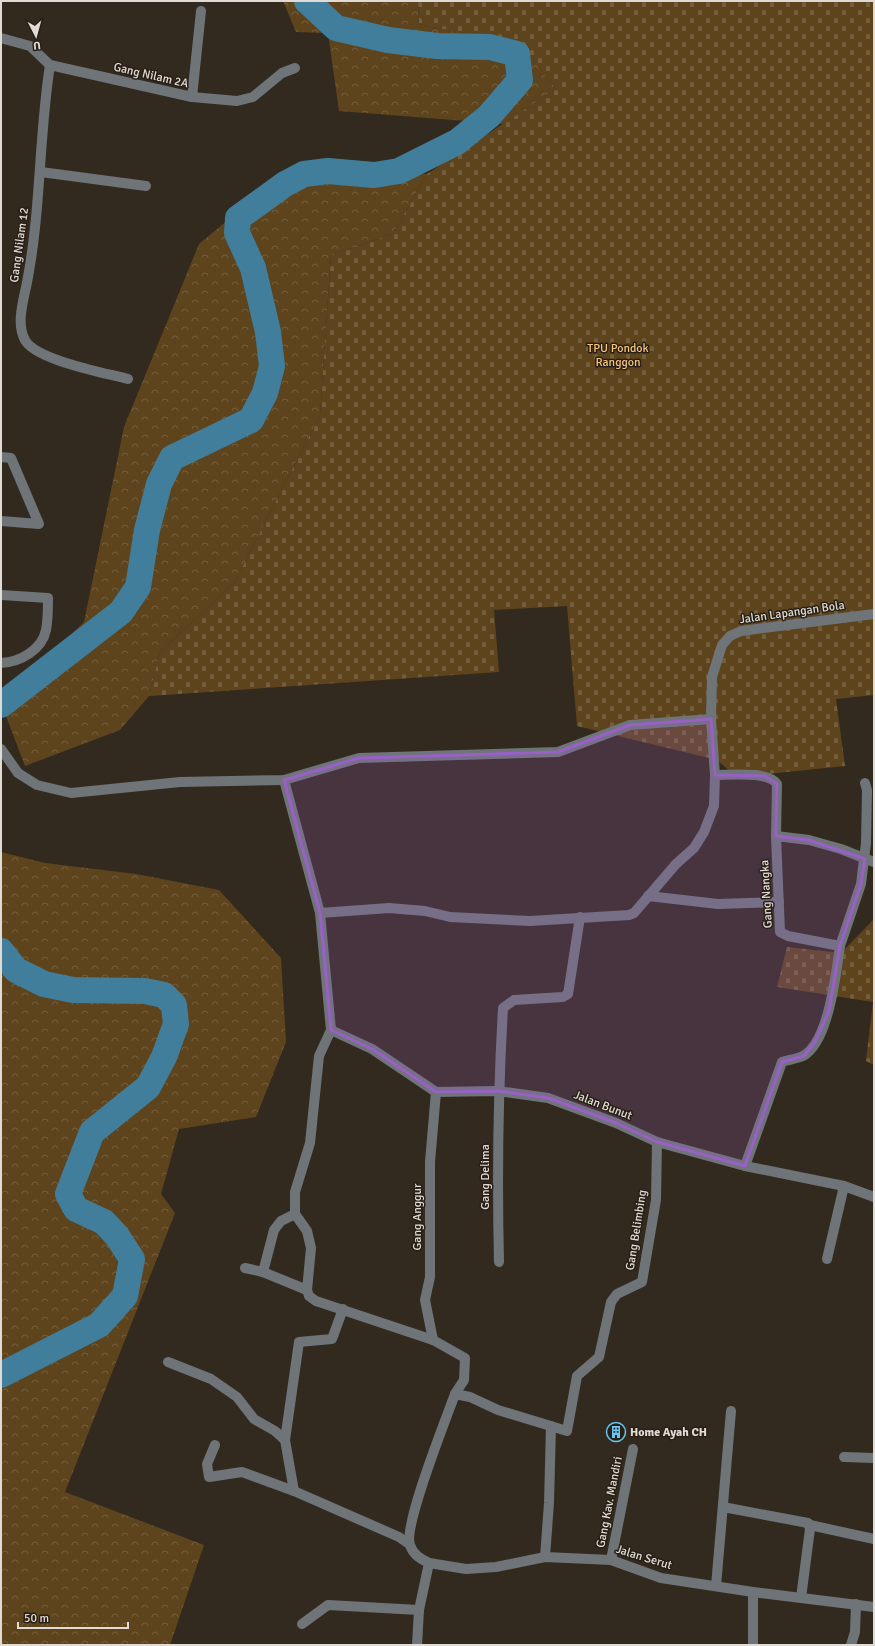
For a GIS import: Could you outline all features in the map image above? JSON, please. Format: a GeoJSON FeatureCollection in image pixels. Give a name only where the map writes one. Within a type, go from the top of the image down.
{"type":"FeatureCollection","features":[{"type":"Feature","properties":{"kind":"street"},"geometry":{"type":"LineString","coordinates":[[192,97],[201,11]]}},
{"type":"Feature","properties":{"kind":"street"},"geometry":{"type":"LineString","coordinates":[[1,38],[30,46],[50,65]]}},
{"type":"Feature","properties":{"kind":"street","name":"Gang Nilam 2A"},"geometry":{"type":"LineString","coordinates":[[50,65],[192,97],[237,101],[253,97],[282,73],[295,68]]}},
{"type":"Feature","properties":{"kind":"street","name":"Gang Nilam 12"},"geometry":{"type":"LineString","coordinates":[[50,65],[45,100],[32,254],[21,317],[21,329],[25,340],[31,348],[41,354],[128,379]]}},
{"type":"Feature","properties":{"kind":"street"},"geometry":{"type":"LineString","coordinates":[[40,172],[146,186]]}},
{"type":"Feature","properties":{"kind":"street"},"geometry":{"type":"LineString","coordinates":[[1,457],[11,458],[39,524],[1,521]]}},
{"type":"Feature","properties":{"kind":"street"},"geometry":{"type":"LineString","coordinates":[[1,595],[48,598],[46,631],[39,643],[30,653],[19,659],[1,663]]}},
{"type":"Feature","properties":{"kind":"street","name":"Jalan Lapangan Bola"},"geometry":{"type":"LineString","coordinates":[[711,719],[712,677],[722,645],[730,636],[741,632],[874,614]]}},
{"type":"Feature","properties":{"kind":"street"},"geometry":{"type":"LineString","coordinates":[[1,749],[18,773],[37,785],[71,793],[180,782],[284,780],[359,758],[558,752],[630,725],[711,719],[715,775],[714,806],[704,832],[694,848],[676,864],[634,913],[612,917],[580,917],[530,921],[450,916],[425,911],[389,908],[320,913]]}},
{"type":"Feature","properties":{"kind":"street","name":"Gang Nangka"},"geometry":{"type":"LineString","coordinates":[[715,775],[765,776],[774,779],[778,784],[776,836],[780,932],[783,935],[840,946]]}},
{"type":"Feature","properties":{"kind":"street"},"geometry":{"type":"LineString","coordinates":[[284,780],[320,913],[331,1030],[319,1056],[310,1143],[295,1192],[295,1214],[307,1231],[311,1248],[307,1290],[309,1296],[316,1301],[433,1340],[465,1358],[464,1380],[455,1394],[412,1514],[409,1544]]}},
{"type":"Feature","properties":{"kind":"street"},"geometry":{"type":"LineString","coordinates":[[745,1166],[782,1062],[804,1056],[815,1042],[829,1011],[840,946],[869,860],[865,782]]}},
{"type":"Feature","properties":{"kind":"street"},"geometry":{"type":"LineString","coordinates":[[776,836],[808,840],[841,848],[869,860]]}},
{"type":"Feature","properties":{"kind":"street"},"geometry":{"type":"LineString","coordinates":[[648,896],[718,904],[779,902]]}},
{"type":"Feature","properties":{"kind":"street","name":"Gang Delima"},"geometry":{"type":"LineString","coordinates":[[499,1262],[497,1170],[498,1091],[503,1008],[514,1000],[563,997],[568,994],[580,917]]}},
{"type":"Feature","properties":{"kind":"street"},"geometry":{"type":"LineString","coordinates":[[331,1030],[372,1050],[436,1092]]}},
{"type":"Feature","properties":{"kind":"street","name":"Jalan Bunut"},"geometry":{"type":"LineString","coordinates":[[436,1092],[498,1091],[548,1098],[616,1122],[657,1142],[745,1166],[844,1186],[874,1197]]}},
{"type":"Feature","properties":{"kind":"street","name":"Gang Anggur"},"geometry":{"type":"LineString","coordinates":[[433,1340],[425,1300],[430,1277],[430,1162],[436,1092]]}},
{"type":"Feature","properties":{"kind":"street","name":"Gang Belimbing"},"geometry":{"type":"LineString","coordinates":[[551,1426],[567,1431],[577,1376],[599,1357],[611,1302],[617,1294],[642,1282],[656,1200],[657,1142]]}},
{"type":"Feature","properties":{"kind":"street"},"geometry":{"type":"LineString","coordinates":[[827,1259],[844,1186]]}},
{"type":"Feature","properties":{"kind":"street"},"geometry":{"type":"LineString","coordinates":[[263,1272],[274,1230],[281,1221],[295,1214]]}},
{"type":"Feature","properties":{"kind":"street"},"geometry":{"type":"LineString","coordinates":[[245,1268],[263,1272],[307,1290]]}},
{"type":"Feature","properties":{"kind":"street"},"geometry":{"type":"LineString","coordinates":[[294,1491],[285,1440],[299,1342],[332,1339],[342,1309]]}},
{"type":"Feature","properties":{"kind":"street"},"geometry":{"type":"LineString","coordinates":[[168,1362],[211,1379],[237,1397],[254,1419],[275,1431],[285,1440]]}},
{"type":"Feature","properties":{"kind":"street"},"geometry":{"type":"LineString","coordinates":[[455,1394],[470,1397],[498,1410],[551,1426],[549,1503],[545,1557]]}},
{"type":"Feature","properties":{"kind":"street"},"geometry":{"type":"LineString","coordinates":[[716,1586],[731,1411]]}},
{"type":"Feature","properties":{"kind":"street"},"geometry":{"type":"LineString","coordinates":[[215,1445],[207,1464],[209,1477],[242,1472],[294,1491],[399,1537],[409,1544],[416,1556],[429,1563],[419,1610],[417,1645]]}},
{"type":"Feature","properties":{"kind":"street","name":"Gang Kav. Mandiri"},"geometry":{"type":"LineString","coordinates":[[611,1560],[633,1449]]}},
{"type":"Feature","properties":{"kind":"street"},"geometry":{"type":"LineString","coordinates":[[844,1457],[874,1458]]}},
{"type":"Feature","properties":{"kind":"street"},"geometry":{"type":"LineString","coordinates":[[723,1508],[804,1522],[810,1525],[874,1539]]}},
{"type":"Feature","properties":{"kind":"street"},"geometry":{"type":"LineString","coordinates":[[801,1598],[810,1525]]}},
{"type":"Feature","properties":{"kind":"street","name":"Jalan Serut"},"geometry":{"type":"LineString","coordinates":[[429,1563],[466,1569],[496,1567],[545,1557],[611,1560],[661,1578],[753,1592],[874,1607]]}},
{"type":"Feature","properties":{"kind":"street"},"geometry":{"type":"LineString","coordinates":[[753,1592],[753,1645]]}},
{"type":"Feature","properties":{"kind":"street"},"geometry":{"type":"LineString","coordinates":[[851,1645],[855,1632],[856,1604]]}},
{"type":"Feature","properties":{"kind":"street"},"geometry":{"type":"LineString","coordinates":[[302,1624],[328,1605],[419,1610]]}},
{"type":"Feature","properties":{"kind":"highlighted area"},"geometry":{"type":"Polygon","coordinates":[[[711,719],[715,775],[765,776],[777,784],[776,836],[809,840],[865,859],[861,884],[840,946],[829,1011],[815,1042],[804,1056],[782,1062],[745,1166],[657,1142],[616,1123],[548,1098],[498,1091],[436,1092],[372,1049],[331,1030],[320,913],[284,780],[359,758],[558,752],[630,725],[711,719]]]}},
{"type":"Feature","properties":{"kind":"green space"},"geometry":{"type":"Polygon","coordinates":[[[283,1],[418,1],[419,24],[523,46],[556,89],[504,124],[339,111],[328,33],[296,32],[283,1]]]}},
{"type":"Feature","properties":{"kind":"green space","name":"TPU Pondok Ranggon"},"geometry":{"type":"Polygon","coordinates":[[[418,1],[874,1],[874,695],[836,699],[845,766],[737,777],[717,760],[577,726],[567,606],[494,610],[499,672],[149,696],[160,652],[234,583],[320,415],[331,255],[393,234],[427,174],[556,89],[522,46],[419,24],[418,1]]]}},
{"type":"Feature","properties":{"kind":"green space"},"geometry":{"type":"Polygon","coordinates":[[[292,167],[427,174],[393,234],[331,255],[320,415],[234,583],[160,652],[149,696],[120,730],[25,766],[1,703],[84,622],[124,427],[199,244],[292,167]]]}},
{"type":"Feature","properties":{"kind":"green space"},"geometry":{"type":"Polygon","coordinates":[[[1,852],[45,863],[136,874],[219,890],[281,958],[286,1042],[256,1117],[179,1129],[161,1194],[175,1213],[65,1492],[204,1545],[170,1645],[1,1645],[1,852]]]}},
{"type":"Feature","properties":{"kind":"green space"},"geometry":{"type":"Polygon","coordinates":[[[874,919],[874,1065],[866,1061],[873,1002],[777,987],[787,947],[841,953],[874,919]]]}},
{"type":"Feature","properties":{"kind":"waterway"},"geometry":{"type":"LineString","coordinates":[[1,705],[121,612],[138,587],[147,530],[159,484],[172,458],[251,420],[265,393],[272,366],[268,332],[253,268],[237,233],[238,218],[285,184],[304,174],[328,171],[374,175],[399,171],[457,142],[489,116],[520,80],[517,54],[490,47],[437,46],[388,40],[336,28],[307,1]]}},
{"type":"Feature","properties":{"kind":"waterway"},"geometry":{"type":"LineString","coordinates":[[1,951],[16,970],[44,984],[73,990],[145,991],[164,995],[174,1005],[176,1024],[164,1057],[148,1087],[92,1132],[68,1194],[76,1209],[104,1222],[117,1236],[132,1259],[125,1296],[99,1325],[1,1375]]}},
{"type":"Feature","properties":{"kind":"place","name":"Home Ayah CH"},"geometry":{"type":"Point","coordinates":[616,1432]}}]}
